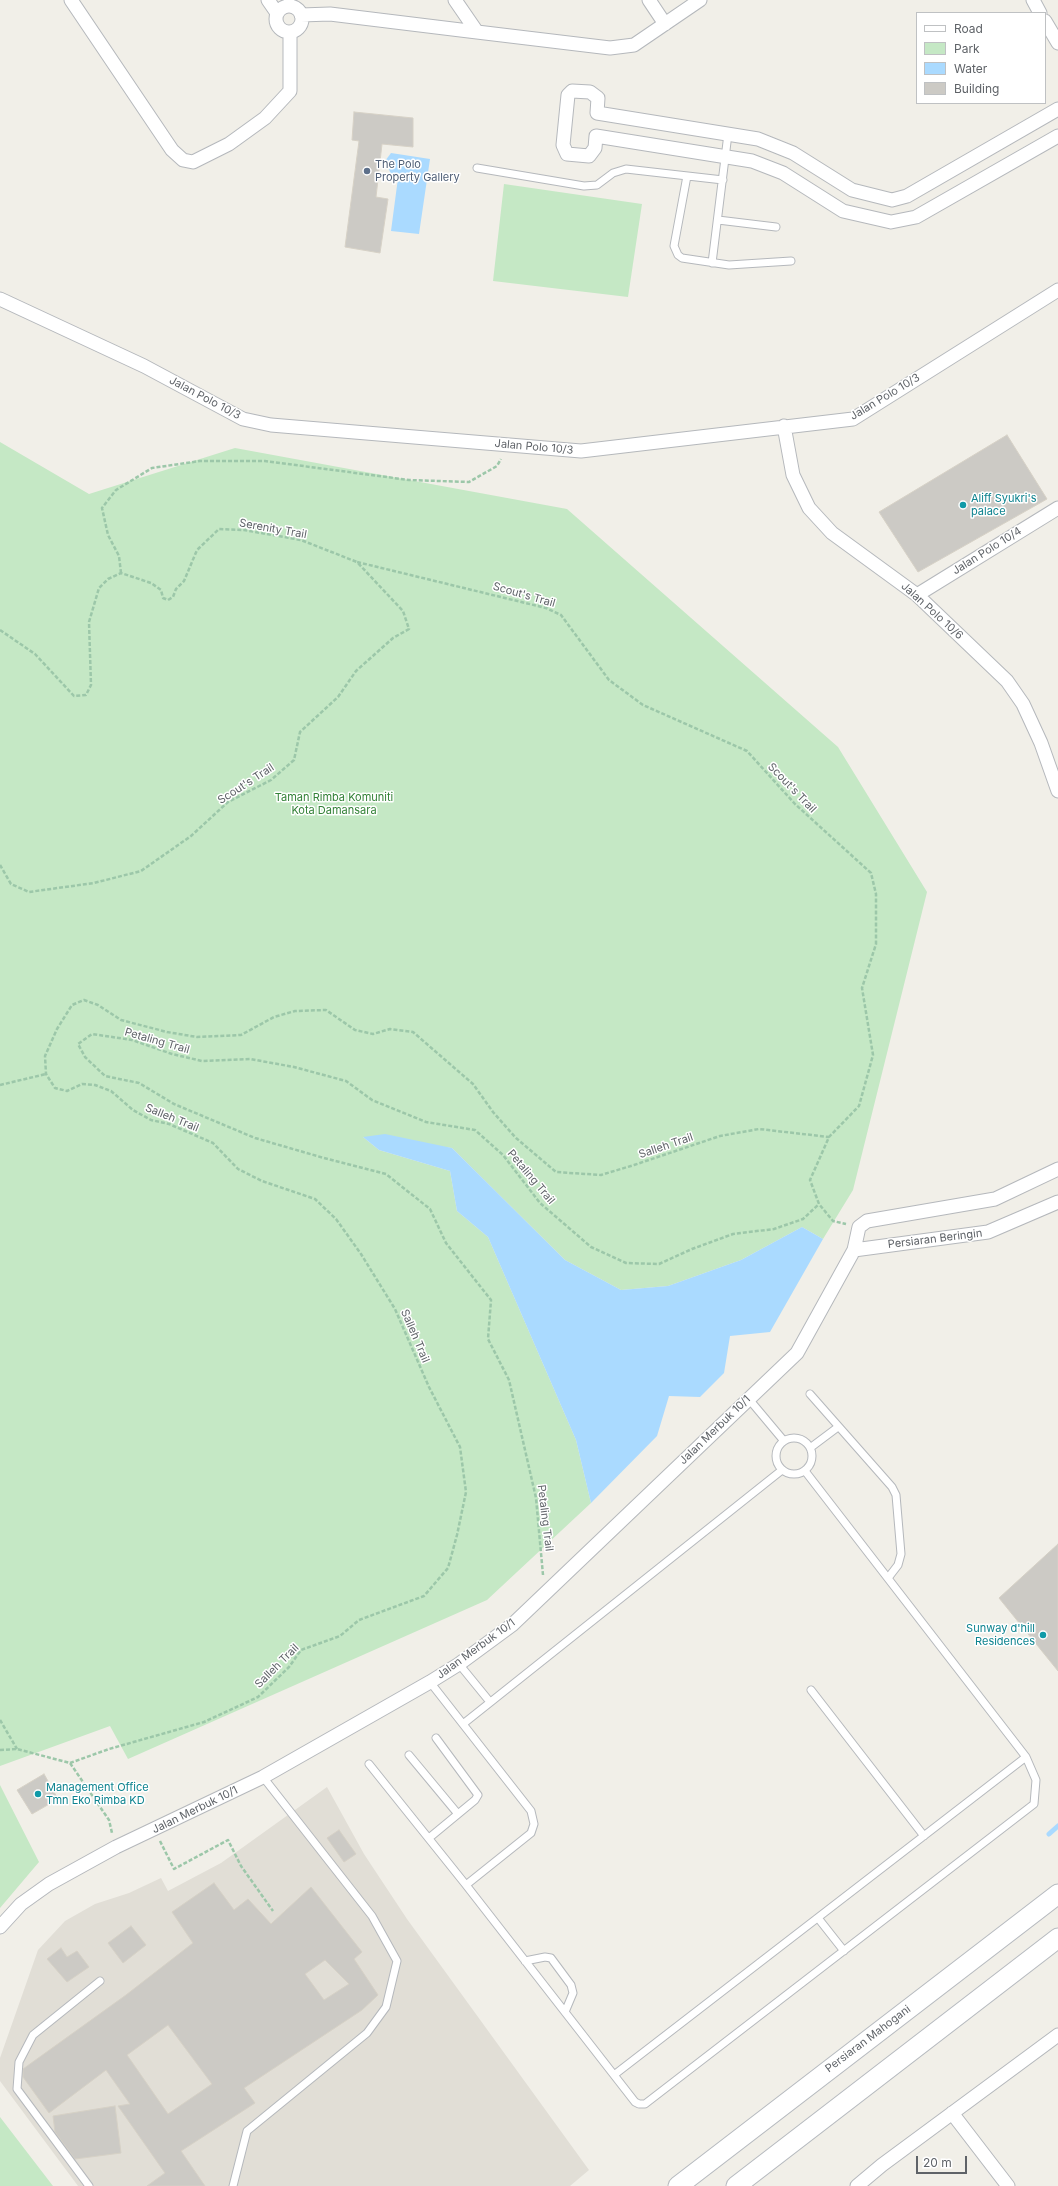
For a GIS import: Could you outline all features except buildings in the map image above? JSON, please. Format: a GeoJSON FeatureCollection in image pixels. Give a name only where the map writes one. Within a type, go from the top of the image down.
{"type":"FeatureCollection","features":[{"type":"Feature","properties":{"kind":"main road","name":"Persiaran Mahogani"},"geometry":{"type":"LineString","coordinates":[[678,2186],[1058,1894]]}},
{"type":"Feature","properties":{"kind":"main road"},"geometry":{"type":"LineString","coordinates":[[736,2186],[1058,1938]]}},
{"type":"Feature","properties":{"kind":"street"},"geometry":{"type":"LineString","coordinates":[[71,0],[172,150],[183,160],[194,162],[228,144],[265,118],[290,90],[290,32]]}},
{"type":"Feature","properties":{"kind":"street"},"geometry":{"type":"LineString","coordinates":[[268,0],[277,13]]}},
{"type":"Feature","properties":{"kind":"street"},"geometry":{"type":"LineString","coordinates":[[455,0],[477,32]]}},
{"type":"Feature","properties":{"kind":"street"},"geometry":{"type":"LineString","coordinates":[[649,0],[665,24]]}},
{"type":"Feature","properties":{"kind":"street"},"geometry":{"type":"LineString","coordinates":[[301,16],[330,14],[610,48],[634,45],[700,0]]}},
{"type":"Feature","properties":{"kind":"street"},"geometry":{"type":"LineString","coordinates":[[1033,0],[1039,12]]}},
{"type":"Feature","properties":{"kind":"street"},"geometry":{"type":"LineString","coordinates":[[288,6],[295,7],[301,16],[301,25],[296,30],[290,32],[283,31],[278,26],[276,20],[277,13],[282,8],[288,6]]}},
{"type":"Feature","properties":{"kind":"street"},"geometry":{"type":"LineString","coordinates":[[1046,23],[1058,43]]}},
{"type":"Feature","properties":{"kind":"street"},"geometry":{"type":"LineString","coordinates":[[578,90],[595,94],[598,98],[596,136],[595,148],[589,156],[572,155],[564,150],[568,95],[572,91],[578,90]]}},
{"type":"Feature","properties":{"kind":"street"},"geometry":{"type":"LineString","coordinates":[[598,113],[758,139],[794,153],[852,190],[892,200],[907,196],[1058,109]]}},
{"type":"Feature","properties":{"kind":"street"},"geometry":{"type":"LineString","coordinates":[[596,136],[752,161],[783,173],[843,211],[891,222],[916,217],[1058,136]]}},
{"type":"Feature","properties":{"kind":"street"},"geometry":{"type":"LineString","coordinates":[[965,163],[978,182]]}},
{"type":"Feature","properties":{"kind":"street","name":"Jalan Polo 10/3"},"geometry":{"type":"LineString","coordinates":[[0,299],[144,366],[243,419],[271,425],[581,451],[853,419],[1058,290]]}},
{"type":"Feature","properties":{"kind":"street","name":"Jalan Polo 10/6"},"geometry":{"type":"LineString","coordinates":[[784,426],[793,475],[809,508],[832,533],[917,595],[1007,681],[1023,704],[1041,743],[1058,790]]}},
{"type":"Feature","properties":{"kind":"street","name":"Jalan Polo 10/4"},"geometry":{"type":"LineString","coordinates":[[917,595],[1058,508]]}},
{"type":"Feature","properties":{"kind":"street"},"geometry":{"type":"LineString","coordinates":[[859,1227],[867,1221],[995,1199],[1058,1169]]}},
{"type":"Feature","properties":{"kind":"street","name":"Persiaran Beringin"},"geometry":{"type":"LineString","coordinates":[[854,1250],[988,1232],[1058,1202]]}},
{"type":"Feature","properties":{"kind":"street","name":"Jalan Merbuk 10/1"},"geometry":{"type":"LineString","coordinates":[[0,1927],[21,1904],[49,1884],[116,1847],[154,1830],[263,1776],[430,1682],[459,1664],[512,1625],[748,1398],[797,1353],[854,1250],[859,1227]]}},
{"type":"Feature","properties":{"kind":"street"},"geometry":{"type":"LineString","coordinates":[[856,2186],[1058,2035]]}},
{"type":"Feature","properties":{"kind":"street"},"geometry":{"type":"LineString","coordinates":[[952,2113],[1008,2186]]}},
{"type":"Feature","properties":{"kind":"lane"},"geometry":{"type":"LineString","coordinates":[[712,264],[728,134]]}},
{"type":"Feature","properties":{"kind":"lane"},"geometry":{"type":"LineString","coordinates":[[477,168],[584,186],[596,185],[613,173],[626,169],[723,180]]}},
{"type":"Feature","properties":{"kind":"lane"},"geometry":{"type":"LineString","coordinates":[[687,176],[674,246],[678,255],[682,258],[712,264],[729,265],[791,261]]}},
{"type":"Feature","properties":{"kind":"lane"},"geometry":{"type":"LineString","coordinates":[[718,220],[776,227]]}},
{"type":"Feature","properties":{"kind":"lane"},"geometry":{"type":"LineString","coordinates":[[810,1394],[892,1487],[896,1495],[901,1554],[898,1565],[888,1578]]}},
{"type":"Feature","properties":{"kind":"lane"},"geometry":{"type":"LineString","coordinates":[[748,1398],[784,1440]]}},
{"type":"Feature","properties":{"kind":"lane"},"geometry":{"type":"LineString","coordinates":[[810,1448],[838,1427]]}},
{"type":"Feature","properties":{"kind":"lane"},"geometry":{"type":"LineString","coordinates":[[795,1438],[801,1439],[810,1448],[812,1460],[805,1471],[794,1475],[782,1470],[776,1460],[776,1455],[777,1449],[784,1440],[795,1438]]}},
{"type":"Feature","properties":{"kind":"lane"},"geometry":{"type":"LineString","coordinates":[[463,1724],[782,1470]]}},
{"type":"Feature","properties":{"kind":"lane"},"geometry":{"type":"LineString","coordinates":[[369,1764],[466,1885],[635,2102],[645,2104],[1034,1804],[1036,1780],[1026,1757],[805,1471]]}},
{"type":"Feature","properties":{"kind":"lane"},"geometry":{"type":"LineString","coordinates":[[459,1664],[490,1702]]}},
{"type":"Feature","properties":{"kind":"lane"},"geometry":{"type":"LineString","coordinates":[[430,1682],[531,1811],[534,1824],[531,1833],[466,1885]]}},
{"type":"Feature","properties":{"kind":"lane"},"geometry":{"type":"LineString","coordinates":[[811,1690],[924,1836]]}},
{"type":"Feature","properties":{"kind":"lane"},"geometry":{"type":"LineString","coordinates":[[429,1838],[475,1800],[478,1795],[436,1738]]}},
{"type":"Feature","properties":{"kind":"lane"},"geometry":{"type":"LineString","coordinates":[[409,1755],[458,1814]]}},
{"type":"Feature","properties":{"kind":"lane"},"geometry":{"type":"LineString","coordinates":[[614,2075],[1026,1757]]}},
{"type":"Feature","properties":{"kind":"lane"},"geometry":{"type":"LineString","coordinates":[[233,2186],[247,2132],[367,2033],[386,2007],[397,1961],[372,1916],[263,1776]]}},
{"type":"Feature","properties":{"kind":"lane"},"geometry":{"type":"LineString","coordinates":[[818,1918],[844,1950]]}},
{"type":"Feature","properties":{"kind":"lane"},"geometry":{"type":"LineString","coordinates":[[525,1961],[545,1957],[551,1958],[571,1985],[573,1993],[565,2012]]}},
{"type":"Feature","properties":{"kind":"lane"},"geometry":{"type":"LineString","coordinates":[[89,2186],[17,2089],[18,2062],[33,2035],[100,1981]]}},
{"type":"Feature","properties":{"kind":"path"},"geometry":{"type":"LineString","coordinates":[[0,630],[35,654],[74,696],[86,695],[91,685],[88,622],[98,588],[108,579],[121,572],[119,556],[108,535],[102,508],[116,490],[152,468],[200,461],[265,461],[409,480],[469,482],[497,466],[509,445]]}},
{"type":"Feature","properties":{"kind":"path","name":"Serenity Trail"},"geometry":{"type":"LineString","coordinates":[[121,572],[151,583],[161,590],[163,598],[168,600],[173,597],[176,589],[184,581],[197,550],[219,529],[244,530],[300,540],[356,562]]}},
{"type":"Feature","properties":{"kind":"path","name":"Scout's Trail"},"geometry":{"type":"LineString","coordinates":[[0,865],[10,884],[29,892],[94,883],[141,871],[191,836],[228,802],[271,780],[294,760],[300,732],[338,697],[356,671],[393,638],[409,629],[403,611],[356,562]]}},
{"type":"Feature","properties":{"kind":"path","name":"Scout's Trail"},"geometry":{"type":"LineString","coordinates":[[356,562],[546,608],[561,614],[608,680],[643,706],[747,751],[795,804],[871,873],[876,894],[876,944],[862,988],[873,1055],[859,1106],[829,1137],[810,1180],[818,1204],[833,1221],[859,1227]]}},
{"type":"Feature","properties":{"kind":"path","name":"Salleh Trail"},"geometry":{"type":"LineString","coordinates":[[70,1763],[108,1749],[204,1722],[258,1697],[289,1667],[301,1650],[340,1636],[359,1620],[424,1596],[448,1568],[466,1492],[460,1447],[429,1387],[395,1309],[361,1254],[336,1219],[315,1199],[262,1181],[238,1169],[213,1143],[169,1124],[151,1120],[133,1110],[111,1091],[95,1085],[82,1084],[67,1091],[55,1088],[46,1074],[46,1056],[57,1029],[72,1005],[84,1000],[98,1005],[121,1020],[167,1032],[197,1037],[241,1035],[274,1017],[295,1011],[326,1010],[355,1030],[373,1034],[390,1029],[412,1032],[473,1084],[493,1112],[516,1138],[556,1172],[601,1174],[634,1165],[720,1136],[759,1129],[829,1137]]}},
{"type":"Feature","properties":{"kind":"path","name":"Petaling Trail"},"geometry":{"type":"LineString","coordinates":[[545,1593],[536,1498],[509,1380],[488,1339],[491,1300],[446,1243],[430,1209],[386,1174],[255,1138],[174,1104],[139,1083],[105,1076],[85,1057],[78,1044],[92,1034],[132,1040],[172,1054],[202,1061],[250,1059],[294,1067],[346,1081],[372,1100],[426,1122],[475,1130],[503,1155],[540,1203],[591,1247],[626,1263],[659,1264],[733,1234],[774,1229],[802,1219],[818,1204]]}},
{"type":"Feature","properties":{"kind":"path"},"geometry":{"type":"LineString","coordinates":[[0,1086],[46,1074]]}},
{"type":"Feature","properties":{"kind":"path"},"geometry":{"type":"LineString","coordinates":[[0,1720],[17,1748]]}},
{"type":"Feature","properties":{"kind":"path"},"geometry":{"type":"LineString","coordinates":[[0,1750],[17,1748],[70,1763],[109,1820],[116,1847]]}},
{"type":"Feature","properties":{"kind":"path"},"geometry":{"type":"LineString","coordinates":[[154,1830],[174,1869],[228,1840],[240,1866],[273,1911]]}},
{"type":"Feature","properties":{"kind":"shaded area"},"geometry":{"type":"Polygon","coordinates":[[[327,1787],[364,1854],[407,1919],[589,2170],[570,2186],[78,2186],[0,2081],[0,2058],[38,1950],[65,1921],[95,1904],[129,1893],[161,1878],[168,1891],[221,1863],[327,1787]]]}},
{"type":"Feature","properties":{"kind":"green space"},"geometry":{"type":"Polygon","coordinates":[[[504,184],[642,204],[628,297],[493,281],[504,184]]]}},
{"type":"Feature","properties":{"kind":"green space","name":"Taman Rimba Komuniti Kota Damansara"},"geometry":{"type":"Polygon","coordinates":[[[0,442],[89,494],[235,448],[567,509],[838,747],[927,892],[853,1190],[823,1239],[802,1227],[741,1260],[668,1286],[621,1290],[565,1260],[452,1148],[363,1137],[379,1150],[450,1171],[457,1211],[488,1237],[576,1440],[591,1503],[487,1600],[128,1759],[110,1726],[0,1766],[0,442]]]}},
{"type":"Feature","properties":{"kind":"green space"},"geometry":{"type":"Polygon","coordinates":[[[0,1785],[39,1862],[0,1908],[0,1785]]]}},
{"type":"Feature","properties":{"kind":"green space"},"geometry":{"type":"Polygon","coordinates":[[[0,2117],[53,2186],[0,2186],[0,2117]]]}},
{"type":"Feature","properties":{"kind":"water"},"geometry":{"type":"Polygon","coordinates":[[[391,153],[430,159],[419,234],[391,231],[398,178],[391,174],[385,161],[391,153]]]}},
{"type":"Feature","properties":{"kind":"water"},"geometry":{"type":"Polygon","coordinates":[[[385,1134],[452,1148],[565,1260],[621,1290],[668,1286],[741,1260],[802,1227],[823,1239],[770,1332],[730,1336],[724,1373],[700,1397],[669,1396],[657,1436],[591,1503],[576,1440],[488,1237],[457,1211],[450,1171],[379,1150],[363,1137],[385,1134]]]}},
{"type":"Feature","properties":{"kind":"waterway"},"geometry":{"type":"LineString","coordinates":[[1049,1834],[1058,1826]]}},
{"type":"Feature","properties":{"kind":"place","name":"The Polo Property Gallery"},"geometry":{"type":"Point","coordinates":[367,171]}},
{"type":"Feature","properties":{"kind":"place","name":"Aliff Syukri's palace"},"geometry":{"type":"Point","coordinates":[963,505]}},
{"type":"Feature","properties":{"kind":"place","name":"Sunway d'hill Residences"},"geometry":{"type":"Point","coordinates":[1043,1635]}},
{"type":"Feature","properties":{"kind":"place","name":"Management Office Tmn Eko Rimba KD"},"geometry":{"type":"Point","coordinates":[38,1794]}}]}
